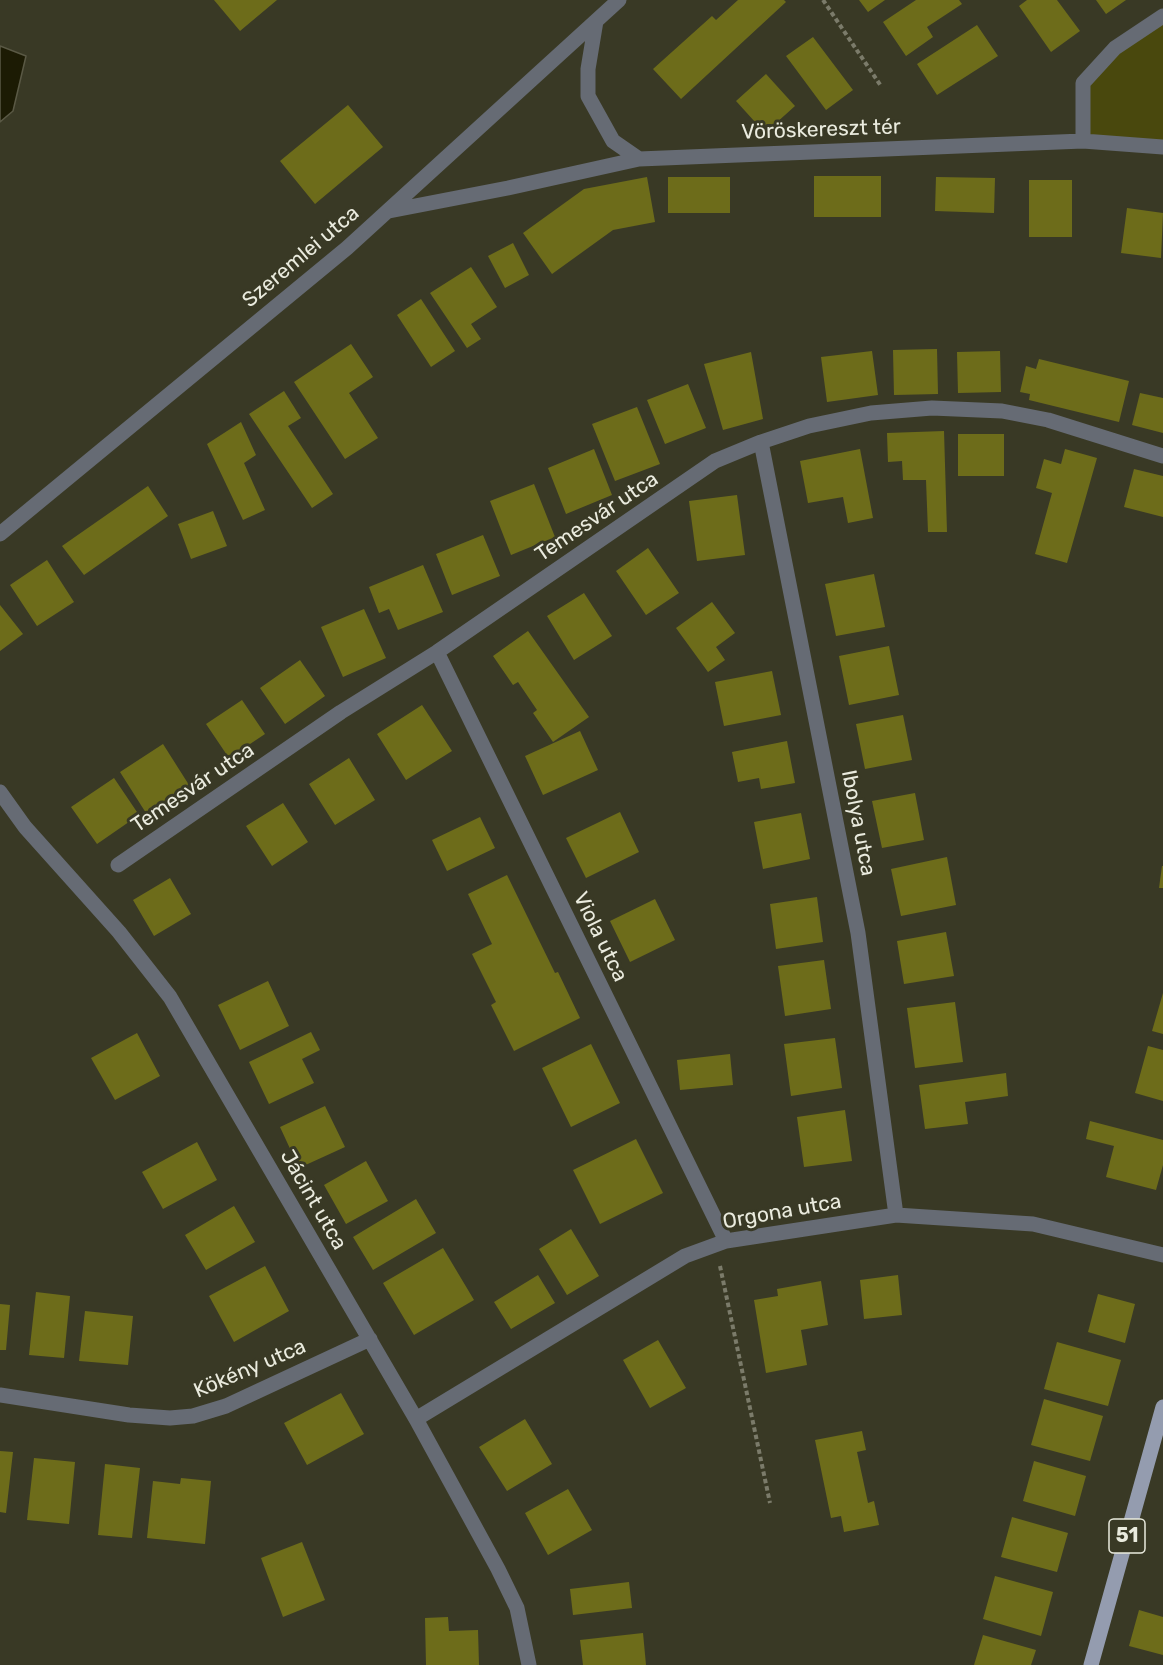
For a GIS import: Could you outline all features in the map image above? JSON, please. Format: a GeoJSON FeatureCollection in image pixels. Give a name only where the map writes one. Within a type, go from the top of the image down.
{"type":"FeatureCollection","features":[{"type":"Feature","properties":{"kind":"main road","name":"51"},"geometry":{"type":"LineString","coordinates":[[1091,1665],[1163,1407]]}},
{"type":"Feature","properties":{"kind":"street","name":"Szeremlei utca"},"geometry":{"type":"LineString","coordinates":[[0,534],[347,248],[619,0]]}},
{"type":"Feature","properties":{"kind":"street"},"geometry":{"type":"LineString","coordinates":[[1083,141],[1083,83],[1115,48],[1163,16]]}},
{"type":"Feature","properties":{"kind":"street"},"geometry":{"type":"LineString","coordinates":[[596,21],[588,69],[588,96],[614,141],[639,159]]}},
{"type":"Feature","properties":{"kind":"street","name":"Vöröskereszt tér"},"geometry":{"type":"LineString","coordinates":[[387,211],[508,188],[639,159],[1083,141],[1163,147]]}},
{"type":"Feature","properties":{"kind":"street","name":"Temesvár utca"},"geometry":{"type":"LineString","coordinates":[[118,865],[341,712],[437,652],[715,461],[760,442],[809,426],[871,413],[932,408],[1002,411],[1048,420],[1163,456]]}},
{"type":"Feature","properties":{"kind":"street","name":"Ibolya utca"},"geometry":{"type":"LineString","coordinates":[[760,442],[858,933],[896,1215]]}},
{"type":"Feature","properties":{"kind":"street","name":"Viola utca"},"geometry":{"type":"LineString","coordinates":[[437,652],[721,1243]]}},
{"type":"Feature","properties":{"kind":"street","name":"Jácint utca"},"geometry":{"type":"LineString","coordinates":[[0,792],[25,827],[118,932],[170,997],[416,1419],[498,1569],[517,1608],[529,1665]]}},
{"type":"Feature","properties":{"kind":"street","name":"Orgona utca"},"geometry":{"type":"LineString","coordinates":[[416,1419],[685,1256],[721,1243],[896,1215],[1033,1224],[1163,1255]]}},
{"type":"Feature","properties":{"kind":"street","name":"Kökény utca"},"geometry":{"type":"LineString","coordinates":[[0,1395],[129,1415],[170,1418],[193,1416],[226,1406],[370,1339]]}},
{"type":"Feature","properties":{"kind":"path"},"geometry":{"type":"LineString","coordinates":[[823,0],[881,86]]}},
{"type":"Feature","properties":{"kind":"path"},"geometry":{"type":"LineString","coordinates":[[721,1243],[770,1503]]}},
{"type":"Feature","properties":{"kind":"shaded area"},"geometry":{"type":"Polygon","coordinates":[[[1163,22],[1163,147],[1083,141],[1083,83],[1115,48],[1163,22]]]}},
{"type":"Feature","properties":{"kind":"shaded area"},"geometry":{"type":"Polygon","coordinates":[[[0,46],[26,56],[13,111],[0,122],[0,46]]]}},
{"type":"Feature","properties":{"kind":"building"},"geometry":{"type":"Polygon","coordinates":[[[214,0],[277,0],[240,31],[214,0]]]}},
{"type":"Feature","properties":{"kind":"building"},"geometry":{"type":"Polygon","coordinates":[[[738,0],[784,0],[786,2],[681,99],[653,69],[712,16],[716,20],[738,0]]]}},
{"type":"Feature","properties":{"kind":"building"},"geometry":{"type":"Polygon","coordinates":[[[859,0],[885,0],[868,12],[859,0]]]}},
{"type":"Feature","properties":{"kind":"building"},"geometry":{"type":"Polygon","coordinates":[[[916,0],[959,0],[962,4],[927,27],[933,37],[906,56],[883,22],[916,0]]]}},
{"type":"Feature","properties":{"kind":"building"},"geometry":{"type":"Polygon","coordinates":[[[1027,0],[1057,0],[1080,31],[1051,52],[1019,6],[1027,0]]]}},
{"type":"Feature","properties":{"kind":"building"},"geometry":{"type":"Polygon","coordinates":[[[1096,0],[1126,0],[1106,14],[1096,0]]]}},
{"type":"Feature","properties":{"kind":"building"},"geometry":{"type":"Polygon","coordinates":[[[977,25],[998,56],[937,95],[917,64],[977,25]]]}},
{"type":"Feature","properties":{"kind":"building"},"geometry":{"type":"Polygon","coordinates":[[[813,37],[853,90],[826,110],[786,56],[813,37]]]}},
{"type":"Feature","properties":{"kind":"building"},"geometry":{"type":"Polygon","coordinates":[[[766,74],[795,106],[765,133],[736,101],[766,74]]]}},
{"type":"Feature","properties":{"kind":"building"},"geometry":{"type":"Polygon","coordinates":[[[348,105],[383,147],[315,204],[280,161],[348,105]]]}},
{"type":"Feature","properties":{"kind":"building"},"geometry":{"type":"Polygon","coordinates":[[[814,176],[881,176],[881,217],[814,217],[814,176]]]}},
{"type":"Feature","properties":{"kind":"building"},"geometry":{"type":"Polygon","coordinates":[[[647,177],[655,222],[613,230],[552,274],[523,233],[584,189],[647,177]]]}},
{"type":"Feature","properties":{"kind":"building"},"geometry":{"type":"Polygon","coordinates":[[[668,177],[730,177],[730,213],[668,213],[668,177]]]}},
{"type":"Feature","properties":{"kind":"building"},"geometry":{"type":"Polygon","coordinates":[[[936,177],[995,178],[994,213],[935,211],[936,177]]]}},
{"type":"Feature","properties":{"kind":"building"},"geometry":{"type":"Polygon","coordinates":[[[1029,180],[1072,180],[1072,237],[1029,237],[1029,180]]]}},
{"type":"Feature","properties":{"kind":"building"},"geometry":{"type":"Polygon","coordinates":[[[1127,208],[1163,213],[1161,258],[1121,253],[1127,208]]]}},
{"type":"Feature","properties":{"kind":"building"},"geometry":{"type":"Polygon","coordinates":[[[513,243],[529,275],[505,288],[488,256],[513,243]]]}},
{"type":"Feature","properties":{"kind":"building"},"geometry":{"type":"Polygon","coordinates":[[[471,267],[497,307],[471,324],[481,339],[467,348],[430,293],[471,267]]]}},
{"type":"Feature","properties":{"kind":"building"},"geometry":{"type":"Polygon","coordinates":[[[421,299],[455,351],[431,367],[397,315],[421,299]]]}},
{"type":"Feature","properties":{"kind":"building"},"geometry":{"type":"Polygon","coordinates":[[[351,344],[373,377],[349,393],[378,438],[345,459],[294,382],[351,344]]]}},
{"type":"Feature","properties":{"kind":"building"},"geometry":{"type":"Polygon","coordinates":[[[937,349],[938,394],[894,395],[893,350],[937,349]]]}},
{"type":"Feature","properties":{"kind":"building"},"geometry":{"type":"Polygon","coordinates":[[[872,351],[878,395],[827,402],[821,357],[872,351]]]}},
{"type":"Feature","properties":{"kind":"building"},"geometry":{"type":"Polygon","coordinates":[[[1000,351],[1001,392],[958,393],[957,352],[1000,351]]]}},
{"type":"Feature","properties":{"kind":"building"},"geometry":{"type":"Polygon","coordinates":[[[751,352],[763,419],[723,430],[704,364],[751,352]]]}},
{"type":"Feature","properties":{"kind":"building"},"geometry":{"type":"Polygon","coordinates":[[[1039,359],[1129,381],[1119,422],[1029,400],[1030,394],[1020,392],[1026,366],[1036,369],[1039,359]]]}},
{"type":"Feature","properties":{"kind":"building"},"geometry":{"type":"Polygon","coordinates":[[[688,384],[706,428],[665,444],[647,400],[688,384]]]}},
{"type":"Feature","properties":{"kind":"building"},"geometry":{"type":"Polygon","coordinates":[[[284,391],[301,418],[288,426],[333,494],[312,508],[249,414],[284,391]]]}},
{"type":"Feature","properties":{"kind":"building"},"geometry":{"type":"Polygon","coordinates":[[[1140,393],[1163,398],[1163,433],[1132,425],[1140,393]]]}},
{"type":"Feature","properties":{"kind":"building"},"geometry":{"type":"Polygon","coordinates":[[[637,407],[660,464],[615,481],[592,424],[637,407]]]}},
{"type":"Feature","properties":{"kind":"building"},"geometry":{"type":"Polygon","coordinates":[[[241,422],[256,455],[244,463],[265,510],[243,520],[207,444],[241,422]]]}},
{"type":"Feature","properties":{"kind":"building"},"geometry":{"type":"Polygon","coordinates":[[[944,431],[947,532],[928,532],[926,480],[903,480],[902,461],[888,462],[887,433],[944,431]]]}},
{"type":"Feature","properties":{"kind":"building"},"geometry":{"type":"Polygon","coordinates":[[[958,434],[1004,434],[1004,476],[958,476],[958,434]]]}},
{"type":"Feature","properties":{"kind":"building"},"geometry":{"type":"Polygon","coordinates":[[[594,449],[612,495],[566,514],[548,468],[594,449]]]}},
{"type":"Feature","properties":{"kind":"building"},"geometry":{"type":"Polygon","coordinates":[[[860,449],[873,518],[848,523],[843,497],[808,503],[800,461],[860,449]]]}},
{"type":"Feature","properties":{"kind":"building"},"geometry":{"type":"Polygon","coordinates":[[[1065,449],[1097,458],[1067,563],[1035,554],[1052,493],[1036,488],[1044,459],[1061,464],[1065,449]]]}},
{"type":"Feature","properties":{"kind":"building"},"geometry":{"type":"Polygon","coordinates":[[[1134,469],[1163,476],[1163,517],[1124,507],[1134,469]]]}},
{"type":"Feature","properties":{"kind":"building"},"geometry":{"type":"Polygon","coordinates":[[[534,484],[555,537],[511,555],[490,501],[534,484]]]}},
{"type":"Feature","properties":{"kind":"building"},"geometry":{"type":"Polygon","coordinates":[[[148,486],[168,516],[84,575],[62,546],[148,486]]]}},
{"type":"Feature","properties":{"kind":"building"},"geometry":{"type":"Polygon","coordinates":[[[737,495],[745,555],[697,561],[689,501],[737,495]]]}},
{"type":"Feature","properties":{"kind":"building"},"geometry":{"type":"Polygon","coordinates":[[[213,511],[227,546],[191,559],[178,524],[213,511]]]}},
{"type":"Feature","properties":{"kind":"building"},"geometry":{"type":"Polygon","coordinates":[[[483,535],[500,576],[452,595],[436,554],[483,535]]]}},
{"type":"Feature","properties":{"kind":"building"},"geometry":{"type":"Polygon","coordinates":[[[648,548],[679,593],[646,615],[616,571],[648,548]]]}},
{"type":"Feature","properties":{"kind":"building"},"geometry":{"type":"Polygon","coordinates":[[[47,560],[74,602],[37,626],[10,585],[47,560]]]}},
{"type":"Feature","properties":{"kind":"building"},"geometry":{"type":"Polygon","coordinates":[[[423,565],[443,612],[398,630],[389,609],[379,613],[369,587],[423,565]]]}},
{"type":"Feature","properties":{"kind":"building"},"geometry":{"type":"Polygon","coordinates":[[[874,574],[885,627],[836,636],[825,584],[874,574]]]}},
{"type":"Feature","properties":{"kind":"building"},"geometry":{"type":"Polygon","coordinates":[[[584,593],[612,636],[574,660],[547,616],[584,593]]]}},
{"type":"Feature","properties":{"kind":"building"},"geometry":{"type":"Polygon","coordinates":[[[712,602],[735,633],[716,647],[725,660],[708,672],[676,628],[712,602]]]}},
{"type":"Feature","properties":{"kind":"building"},"geometry":{"type":"Polygon","coordinates":[[[0,605],[23,634],[0,651],[0,605]]]}},
{"type":"Feature","properties":{"kind":"building"},"geometry":{"type":"Polygon","coordinates":[[[364,609],[386,658],[343,677],[321,627],[364,609]]]}},
{"type":"Feature","properties":{"kind":"building"},"geometry":{"type":"Polygon","coordinates":[[[528,631],[589,717],[553,742],[533,713],[537,710],[518,682],[513,685],[493,656],[528,631]]]}},
{"type":"Feature","properties":{"kind":"building"},"geometry":{"type":"Polygon","coordinates":[[[889,646],[899,695],[849,705],[839,656],[889,646]]]}},
{"type":"Feature","properties":{"kind":"building"},"geometry":{"type":"Polygon","coordinates":[[[300,660],[325,696],[285,724],[260,688],[300,660]]]}},
{"type":"Feature","properties":{"kind":"building"},"geometry":{"type":"Polygon","coordinates":[[[772,671],[781,715],[724,726],[715,682],[772,671]]]}},
{"type":"Feature","properties":{"kind":"building"},"geometry":{"type":"Polygon","coordinates":[[[242,700],[265,734],[229,758],[206,724],[242,700]]]}},
{"type":"Feature","properties":{"kind":"building"},"geometry":{"type":"Polygon","coordinates":[[[422,705],[452,751],[406,780],[377,734],[422,705]]]}},
{"type":"Feature","properties":{"kind":"building"},"geometry":{"type":"Polygon","coordinates":[[[903,715],[912,760],[865,769],[856,724],[903,715]]]}},
{"type":"Feature","properties":{"kind":"building"},"geometry":{"type":"Polygon","coordinates":[[[580,731],[598,770],[543,795],[525,756],[580,731]]]}},
{"type":"Feature","properties":{"kind":"building"},"geometry":{"type":"Polygon","coordinates":[[[787,741],[795,783],[761,789],[759,778],[738,782],[732,752],[787,741]]]}},
{"type":"Feature","properties":{"kind":"building"},"geometry":{"type":"Polygon","coordinates":[[[163,744],[189,785],[146,813],[120,772],[163,744]]]}},
{"type":"Feature","properties":{"kind":"building"},"geometry":{"type":"Polygon","coordinates":[[[349,758],[375,800],[335,825],[309,784],[349,758]]]}},
{"type":"Feature","properties":{"kind":"building"},"geometry":{"type":"Polygon","coordinates":[[[114,778],[139,815],[97,844],[71,807],[114,778]]]}},
{"type":"Feature","properties":{"kind":"building"},"geometry":{"type":"Polygon","coordinates":[[[915,793],[924,840],[882,848],[872,801],[915,793]]]}},
{"type":"Feature","properties":{"kind":"building"},"geometry":{"type":"Polygon","coordinates":[[[283,803],[308,842],[272,866],[246,826],[283,803]]]}},
{"type":"Feature","properties":{"kind":"building"},"geometry":{"type":"Polygon","coordinates":[[[620,812],[639,852],[586,878],[566,838],[620,812]]]}},
{"type":"Feature","properties":{"kind":"building"},"geometry":{"type":"Polygon","coordinates":[[[801,813],[810,859],[763,869],[754,822],[801,813]]]}},
{"type":"Feature","properties":{"kind":"building"},"geometry":{"type":"Polygon","coordinates":[[[480,817],[495,848],[447,871],[432,840],[480,817]]]}},
{"type":"Feature","properties":{"kind":"building"},"geometry":{"type":"Polygon","coordinates":[[[947,857],[956,905],[901,916],[891,869],[947,857]]]}},
{"type":"Feature","properties":{"kind":"building"},"geometry":{"type":"Polygon","coordinates":[[[1162,866],[1163,888],[1159,888],[1162,866]]]}},
{"type":"Feature","properties":{"kind":"building"},"geometry":{"type":"Polygon","coordinates":[[[507,875],[555,973],[558,972],[580,1018],[514,1051],[491,1005],[496,1002],[472,954],[492,944],[468,894],[507,875]]]}},
{"type":"Feature","properties":{"kind":"building"},"geometry":{"type":"Polygon","coordinates":[[[170,878],[191,914],[154,936],[133,900],[170,878]]]}},
{"type":"Feature","properties":{"kind":"building"},"geometry":{"type":"Polygon","coordinates":[[[817,897],[823,942],[776,949],[770,904],[817,897]]]}},
{"type":"Feature","properties":{"kind":"building"},"geometry":{"type":"Polygon","coordinates":[[[655,899],[675,940],[630,962],[610,921],[655,899]]]}},
{"type":"Feature","properties":{"kind":"building"},"geometry":{"type":"Polygon","coordinates":[[[946,932],[954,976],[904,984],[897,941],[946,932]]]}},
{"type":"Feature","properties":{"kind":"building"},"geometry":{"type":"Polygon","coordinates":[[[824,960],[831,1009],[785,1016],[778,966],[824,960]]]}},
{"type":"Feature","properties":{"kind":"building"},"geometry":{"type":"Polygon","coordinates":[[[268,981],[289,1026],[240,1050],[218,1005],[268,981]]]}},
{"type":"Feature","properties":{"kind":"building"},"geometry":{"type":"Polygon","coordinates":[[[1163,993],[1163,1034],[1152,1031],[1163,993]]]}},
{"type":"Feature","properties":{"kind":"building"},"geometry":{"type":"Polygon","coordinates":[[[955,1002],[963,1062],[915,1068],[907,1008],[955,1002]]]}},
{"type":"Feature","properties":{"kind":"building"},"geometry":{"type":"Polygon","coordinates":[[[311,1032],[320,1050],[302,1059],[314,1083],[269,1104],[249,1062],[311,1032]]]}},
{"type":"Feature","properties":{"kind":"building"},"geometry":{"type":"Polygon","coordinates":[[[137,1033],[160,1076],[115,1100],[91,1058],[137,1033]]]}},
{"type":"Feature","properties":{"kind":"building"},"geometry":{"type":"Polygon","coordinates":[[[835,1038],[842,1088],[791,1096],[784,1044],[835,1038]]]}},
{"type":"Feature","properties":{"kind":"building"},"geometry":{"type":"Polygon","coordinates":[[[591,1044],[620,1103],[571,1127],[542,1068],[591,1044]]]}},
{"type":"Feature","properties":{"kind":"building"},"geometry":{"type":"Polygon","coordinates":[[[1148,1046],[1163,1050],[1163,1101],[1135,1093],[1148,1046]]]}},
{"type":"Feature","properties":{"kind":"building"},"geometry":{"type":"Polygon","coordinates":[[[730,1054],[733,1085],[680,1090],[677,1060],[730,1054]]]}},
{"type":"Feature","properties":{"kind":"building"},"geometry":{"type":"Polygon","coordinates":[[[1006,1073],[1008,1096],[965,1102],[968,1124],[925,1129],[919,1085],[1006,1073]]]}},
{"type":"Feature","properties":{"kind":"building"},"geometry":{"type":"Polygon","coordinates":[[[325,1106],[345,1147],[299,1168],[280,1127],[325,1106]]]}},
{"type":"Feature","properties":{"kind":"building"},"geometry":{"type":"Polygon","coordinates":[[[845,1110],[852,1161],[804,1167],[797,1117],[845,1110]]]}},
{"type":"Feature","properties":{"kind":"building"},"geometry":{"type":"Polygon","coordinates":[[[1090,1121],[1163,1140],[1163,1165],[1156,1190],[1106,1177],[1114,1146],[1086,1139],[1090,1121]]]}},
{"type":"Feature","properties":{"kind":"building"},"geometry":{"type":"Polygon","coordinates":[[[636,1139],[663,1193],[600,1224],[573,1170],[636,1139]]]}},
{"type":"Feature","properties":{"kind":"building"},"geometry":{"type":"Polygon","coordinates":[[[197,1142],[217,1180],[163,1209],[142,1172],[197,1142]]]}},
{"type":"Feature","properties":{"kind":"building"},"geometry":{"type":"Polygon","coordinates":[[[366,1161],[388,1201],[346,1224],[324,1185],[366,1161]]]}},
{"type":"Feature","properties":{"kind":"building"},"geometry":{"type":"Polygon","coordinates":[[[416,1199],[436,1233],[373,1270],[353,1237],[416,1199]]]}},
{"type":"Feature","properties":{"kind":"building"},"geometry":{"type":"Polygon","coordinates":[[[234,1206],[255,1242],[206,1270],[185,1235],[234,1206]]]}},
{"type":"Feature","properties":{"kind":"building"},"geometry":{"type":"Polygon","coordinates":[[[571,1229],[599,1276],[567,1295],[539,1249],[571,1229]]]}},
{"type":"Feature","properties":{"kind":"building"},"geometry":{"type":"Polygon","coordinates":[[[443,1248],[474,1300],[414,1335],[383,1283],[443,1248]]]}},
{"type":"Feature","properties":{"kind":"building"},"geometry":{"type":"Polygon","coordinates":[[[265,1266],[289,1311],[234,1342],[209,1296],[265,1266]]]}},
{"type":"Feature","properties":{"kind":"building"},"geometry":{"type":"Polygon","coordinates":[[[538,1275],[555,1303],[511,1329],[494,1302],[538,1275]]]}},
{"type":"Feature","properties":{"kind":"building"},"geometry":{"type":"Polygon","coordinates":[[[898,1275],[902,1315],[864,1319],[860,1280],[898,1275]]]}},
{"type":"Feature","properties":{"kind":"building"},"geometry":{"type":"Polygon","coordinates":[[[821,1281],[828,1325],[801,1330],[807,1365],[766,1373],[754,1300],[778,1296],[777,1289],[821,1281]]]}},
{"type":"Feature","properties":{"kind":"building"},"geometry":{"type":"Polygon","coordinates":[[[36,1292],[70,1296],[64,1358],[29,1355],[36,1292]]]}},
{"type":"Feature","properties":{"kind":"building"},"geometry":{"type":"Polygon","coordinates":[[[1098,1294],[1135,1304],[1125,1343],[1088,1332],[1098,1294]]]}},
{"type":"Feature","properties":{"kind":"building"},"geometry":{"type":"Polygon","coordinates":[[[0,1304],[10,1305],[6,1350],[0,1350],[0,1304]]]}},
{"type":"Feature","properties":{"kind":"building"},"geometry":{"type":"Polygon","coordinates":[[[85,1311],[133,1316],[128,1365],[79,1361],[85,1311]]]}},
{"type":"Feature","properties":{"kind":"building"},"geometry":{"type":"Polygon","coordinates":[[[658,1340],[686,1388],[650,1408],[623,1360],[658,1340]]]}},
{"type":"Feature","properties":{"kind":"building"},"geometry":{"type":"Polygon","coordinates":[[[1057,1342],[1121,1360],[1108,1406],[1044,1389],[1057,1342]]]}},
{"type":"Feature","properties":{"kind":"building"},"geometry":{"type":"Polygon","coordinates":[[[341,1393],[364,1434],[307,1465],[284,1423],[341,1393]]]}},
{"type":"Feature","properties":{"kind":"building"},"geometry":{"type":"Polygon","coordinates":[[[1044,1399],[1103,1416],[1090,1461],[1031,1445],[1044,1399]]]}},
{"type":"Feature","properties":{"kind":"building"},"geometry":{"type":"Polygon","coordinates":[[[525,1419],[552,1464],[507,1491],[479,1447],[525,1419]]]}},
{"type":"Feature","properties":{"kind":"building"},"geometry":{"type":"Polygon","coordinates":[[[862,1431],[866,1450],[857,1452],[868,1503],[874,1501],[879,1525],[844,1532],[841,1516],[831,1518],[815,1440],[862,1431]]]}},
{"type":"Feature","properties":{"kind":"building"},"geometry":{"type":"Polygon","coordinates":[[[0,1451],[13,1452],[6,1513],[0,1512],[0,1451]]]}},
{"type":"Feature","properties":{"kind":"building"},"geometry":{"type":"Polygon","coordinates":[[[34,1458],[75,1462],[69,1524],[27,1520],[34,1458]]]}},
{"type":"Feature","properties":{"kind":"building"},"geometry":{"type":"Polygon","coordinates":[[[1034,1461],[1086,1476],[1075,1516],[1023,1501],[1034,1461]]]}},
{"type":"Feature","properties":{"kind":"building"},"geometry":{"type":"Polygon","coordinates":[[[105,1464],[140,1468],[132,1538],[98,1535],[105,1464]]]}},
{"type":"Feature","properties":{"kind":"building"},"geometry":{"type":"Polygon","coordinates":[[[181,1478],[211,1481],[205,1544],[147,1538],[153,1481],[180,1484],[181,1478]]]}},
{"type":"Feature","properties":{"kind":"building"},"geometry":{"type":"Polygon","coordinates":[[[568,1489],[592,1530],[548,1555],[525,1513],[568,1489]]]}},
{"type":"Feature","properties":{"kind":"building"},"geometry":{"type":"Polygon","coordinates":[[[1012,1517],[1068,1533],[1057,1572],[1001,1557],[1012,1517]]]}},
{"type":"Feature","properties":{"kind":"building"},"geometry":{"type":"Polygon","coordinates":[[[302,1542],[325,1600],[283,1617],[261,1558],[302,1542]]]}},
{"type":"Feature","properties":{"kind":"building"},"geometry":{"type":"Polygon","coordinates":[[[995,1576],[1053,1592],[1041,1636],[983,1619],[995,1576]]]}},
{"type":"Feature","properties":{"kind":"building"},"geometry":{"type":"Polygon","coordinates":[[[629,1582],[632,1608],[573,1615],[570,1589],[629,1582]]]}},
{"type":"Feature","properties":{"kind":"building"},"geometry":{"type":"Polygon","coordinates":[[[1139,1610],[1163,1617],[1163,1655],[1129,1646],[1139,1610]]]}},
{"type":"Feature","properties":{"kind":"building"},"geometry":{"type":"Polygon","coordinates":[[[448,1617],[449,1631],[478,1630],[479,1665],[426,1665],[425,1618],[448,1617]]]}},
{"type":"Feature","properties":{"kind":"building"},"geometry":{"type":"Polygon","coordinates":[[[643,1633],[646,1665],[583,1665],[580,1640],[643,1633]]]}},
{"type":"Feature","properties":{"kind":"building"},"geometry":{"type":"Polygon","coordinates":[[[983,1635],[1036,1650],[1031,1665],[974,1665],[983,1635]]]}}]}
